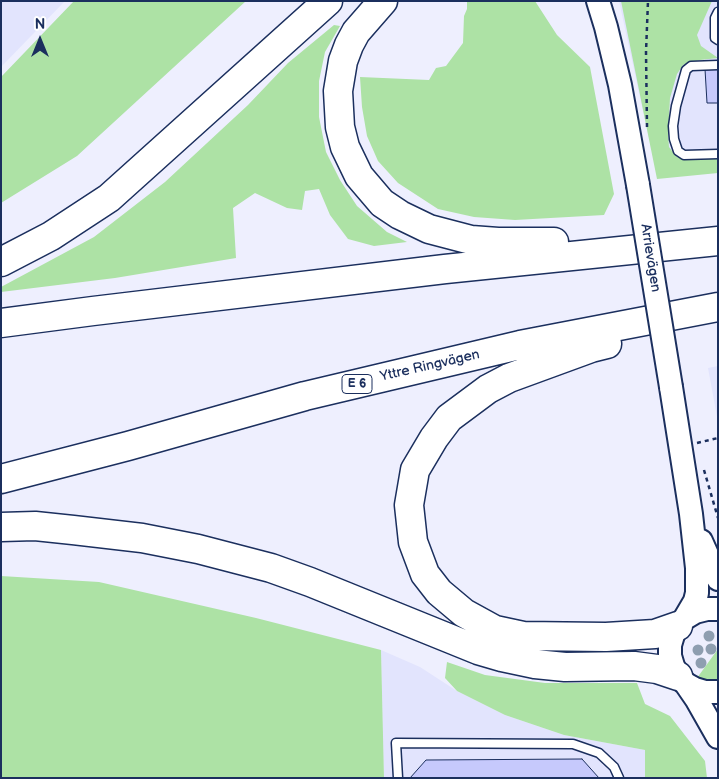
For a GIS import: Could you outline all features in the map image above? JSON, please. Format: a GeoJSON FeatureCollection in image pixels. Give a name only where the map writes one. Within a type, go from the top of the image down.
{"type":"FeatureCollection","features":[{"type":"Feature","properties":{"kind":"highway"},"geometry":{"type":"LineString","coordinates":[[1,262],[51,236],[109,198],[328,1]]}},
{"type":"Feature","properties":{"kind":"highway"},"geometry":{"type":"LineString","coordinates":[[383,1],[356,32],[344,61],[338,91],[340,127],[345,146],[359,176],[382,203],[400,215],[430,229],[471,240],[498,242],[586,240],[718,228]]}},
{"type":"Feature","properties":{"kind":"highway"},"geometry":{"type":"LineString","coordinates":[[1,323],[445,269],[718,241]]}},
{"type":"Feature","properties":{"kind":"highway","name":"Yttre Ringvägen"},"geometry":{"type":"LineString","coordinates":[[1,479],[314,394],[520,345],[718,307]]}},
{"type":"Feature","properties":{"kind":"highway"},"geometry":{"type":"LineString","coordinates":[[682,622],[655,634],[634,636],[577,638],[523,636],[495,630],[464,613],[439,592],[425,574],[413,542],[409,505],[415,470],[434,438],[449,418],[488,389],[508,378],[591,348],[718,318]]}},
{"type":"Feature","properties":{"kind":"highway"},"geometry":{"type":"LineString","coordinates":[[1,527],[35,526],[72,530],[142,538],[198,549],[271,568],[326,588],[470,647],[502,657],[534,664],[565,667],[647,667],[682,680]]}},
{"type":"Feature","properties":{"kind":"main road","name":"Arrievägen"},"geometry":{"type":"LineString","coordinates":[[598,2],[620,85],[691,514],[697,585],[694,601],[673,635],[670,651],[673,666],[682,680]]}},
{"type":"Feature","properties":{"kind":"main road","name":"Arrievägen"},"geometry":{"type":"LineString","coordinates":[[691,514],[718,579]]}},
{"type":"Feature","properties":{"kind":"main road"},"geometry":{"type":"LineString","coordinates":[[682,622],[695,612],[707,608],[718,608]]}},
{"type":"Feature","properties":{"kind":"main road"},"geometry":{"type":"LineString","coordinates":[[682,680],[695,689],[705,692],[718,692]]}},
{"type":"Feature","properties":{"kind":"main road"},"geometry":{"type":"LineString","coordinates":[[682,680],[697,700],[718,737]]}},
{"type":"Feature","properties":{"kind":"lane"},"geometry":{"type":"LineString","coordinates":[[718,12],[715,18],[715,38],[718,40]]}},
{"type":"Feature","properties":{"kind":"lane"},"geometry":{"type":"LineString","coordinates":[[718,65],[691,66],[686,70],[676,106],[673,126],[674,139],[678,151],[684,155],[718,154]]}},
{"type":"Feature","properties":{"kind":"lane"},"geometry":{"type":"LineString","coordinates":[[398,778],[396,743],[573,744],[599,753],[614,767],[619,778]]}},
{"type":"Feature","properties":{"kind":"path"},"geometry":{"type":"LineString","coordinates":[[648,1],[646,52],[648,133]]}},
{"type":"Feature","properties":{"kind":"path"},"geometry":{"type":"LineString","coordinates":[[697,442],[718,438]]}},
{"type":"Feature","properties":{"kind":"shaded area"},"geometry":{"type":"Polygon","coordinates":[[[1,1],[65,1],[1,67],[1,1]]]}},
{"type":"Feature","properties":{"kind":"shaded area"},"geometry":{"type":"Polygon","coordinates":[[[619,1],[718,1],[718,172],[657,175],[619,1]]]}},
{"type":"Feature","properties":{"kind":"shaded area"},"geometry":{"type":"Polygon","coordinates":[[[718,366],[718,422],[708,368],[718,366]]]}},
{"type":"Feature","properties":{"kind":"shaded area"},"geometry":{"type":"Polygon","coordinates":[[[381,650],[420,667],[457,691],[505,715],[564,735],[645,750],[645,778],[384,778],[381,650]]]}},
{"type":"Feature","properties":{"kind":"green space"},"geometry":{"type":"Polygon","coordinates":[[[74,1],[246,1],[77,156],[1,203],[1,77],[74,1]]]}},
{"type":"Feature","properties":{"kind":"green space"},"geometry":{"type":"Polygon","coordinates":[[[467,1],[535,1],[557,35],[590,67],[614,194],[604,215],[515,220],[474,217],[438,209],[398,183],[378,161],[367,136],[362,107],[360,77],[429,80],[436,68],[446,66],[463,43],[464,16],[467,9],[467,1]]]}},
{"type":"Feature","properties":{"kind":"green space"},"geometry":{"type":"Polygon","coordinates":[[[621,1],[712,1],[697,35],[701,46],[718,58],[700,60],[683,65],[677,74],[670,98],[668,134],[669,147],[677,157],[691,160],[718,157],[718,173],[657,179],[621,1]]]}},
{"type":"Feature","properties":{"kind":"green space"},"geometry":{"type":"Polygon","coordinates":[[[334,25],[340,26],[325,52],[319,81],[319,117],[326,152],[340,180],[357,206],[387,232],[407,242],[374,246],[348,239],[330,215],[319,189],[305,191],[302,210],[287,208],[255,193],[233,208],[236,258],[115,278],[1,292],[1,287],[94,237],[165,182],[248,105],[288,63],[334,25]]]}},
{"type":"Feature","properties":{"kind":"green space"},"geometry":{"type":"Polygon","coordinates":[[[1,576],[99,582],[256,618],[381,650],[384,778],[1,778],[1,576]]]}},
{"type":"Feature","properties":{"kind":"green space"},"geometry":{"type":"Polygon","coordinates":[[[718,649],[718,680],[712,681],[697,678],[718,649]]]}},
{"type":"Feature","properties":{"kind":"green space"},"geometry":{"type":"Polygon","coordinates":[[[447,662],[485,675],[545,683],[637,683],[645,704],[670,716],[705,761],[707,778],[645,778],[645,750],[564,735],[505,715],[457,691],[445,678],[447,662]]]}},
{"type":"Feature","properties":{"kind":"building"},"geometry":{"type":"Polygon","coordinates":[[[705,69],[718,69],[718,103],[707,103],[705,69]]]}},
{"type":"Feature","properties":{"kind":"building"},"geometry":{"type":"Polygon","coordinates":[[[582,759],[599,778],[410,778],[426,760],[582,759]]]}}]}
